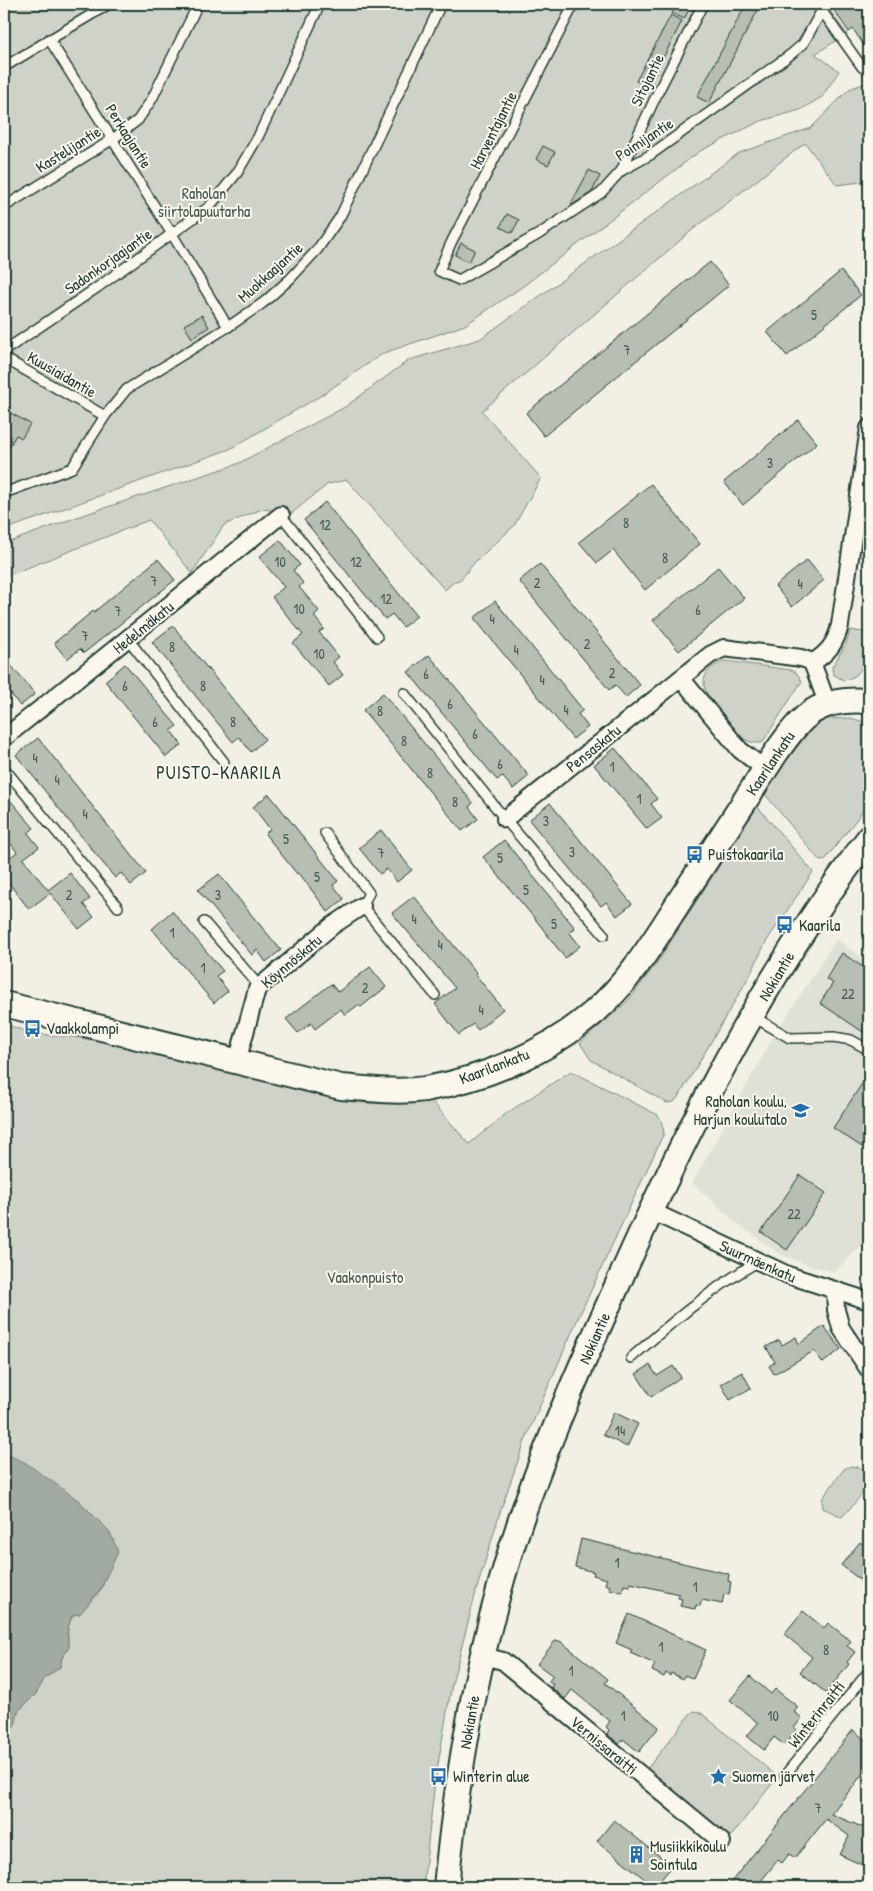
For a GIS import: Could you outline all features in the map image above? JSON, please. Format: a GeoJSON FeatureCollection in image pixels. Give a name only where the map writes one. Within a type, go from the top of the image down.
{"type":"FeatureCollection","features":[{"type":"Feature","properties":{"kind":"main road"},"geometry":{"type":"LineString","coordinates":[[827,703],[869,697]]}},
{"type":"Feature","properties":{"kind":"main road","name":"Kaarilankatu"},"geometry":{"type":"LineString","coordinates":[[4,1004],[342,1087],[381,1090],[424,1089],[474,1077],[526,1056],[560,1037],[593,1014],[637,965],[797,724],[810,712],[827,703]]}},
{"type":"Feature","properties":{"kind":"main road","name":"Nokiantie"},"geometry":{"type":"LineString","coordinates":[[446,1887],[458,1780],[475,1687],[520,1523],[578,1371],[694,1121],[752,1016],[824,900],[869,838]]}},
{"type":"Feature","properties":{"kind":"street"},"geometry":{"type":"LineString","coordinates":[[827,703],[812,663],[833,645],[840,625],[869,428]]}},
{"type":"Feature","properties":{"kind":"street","name":"Hedelmäkatu"},"geometry":{"type":"LineString","coordinates":[[4,738],[281,515]]}},
{"type":"Feature","properties":{"kind":"street","name":"Pensaskatu"},"geometry":{"type":"LineString","coordinates":[[505,819],[710,655],[724,648],[801,658],[812,663]]}},
{"type":"Feature","properties":{"kind":"street"},"geometry":{"type":"LineString","coordinates":[[682,678],[744,754],[766,769]]}},
{"type":"Feature","properties":{"kind":"street","name":"Köynnöskatu"},"geometry":{"type":"LineString","coordinates":[[238,1062],[257,989],[332,926],[362,906]]}},
{"type":"Feature","properties":{"kind":"street","name":"Suurmäenkatu"},"geometry":{"type":"LineString","coordinates":[[651,1211],[788,1276],[869,1301]]}},
{"type":"Feature","properties":{"kind":"street"},"geometry":{"type":"LineString","coordinates":[[835,1291],[836,1310],[841,1328],[869,1370]]}},
{"type":"Feature","properties":{"kind":"street","name":"Vernissaraitti"},"geometry":{"type":"LineString","coordinates":[[483,1656],[503,1661],[722,1842]]}},
{"type":"Feature","properties":{"kind":"lane"},"geometry":{"type":"LineString","coordinates":[[4,67],[109,4]]}},
{"type":"Feature","properties":{"kind":"lane","name":"Kastelijantie"},"geometry":{"type":"LineString","coordinates":[[4,207],[113,140],[138,120],[152,100],[198,4]]}},
{"type":"Feature","properties":{"kind":"lane","name":"Sadonkorjaajantie"},"geometry":{"type":"LineString","coordinates":[[4,351],[209,207],[237,173],[258,137],[320,4]]}},
{"type":"Feature","properties":{"kind":"lane","name":"Muokkaajantie"},"geometry":{"type":"LineString","coordinates":[[4,493],[72,468],[105,416],[127,389],[228,327],[263,303],[290,279],[317,250],[340,217],[441,4]]}},
{"type":"Feature","properties":{"kind":"lane","name":"Harventajantie"},"geometry":{"type":"LineString","coordinates":[[439,270],[451,243],[574,4]]}},
{"type":"Feature","properties":{"kind":"lane","name":"Sitojantie"},"geometry":{"type":"LineString","coordinates":[[621,171],[658,92],[703,4]]}},
{"type":"Feature","properties":{"kind":"lane"},"geometry":{"type":"LineString","coordinates":[[820,7],[862,67],[869,70]]}},
{"type":"Feature","properties":{"kind":"lane","name":"Poimijantie"},"geometry":{"type":"LineString","coordinates":[[439,270],[458,280],[555,224],[601,193],[621,171],[650,155],[803,44],[820,7]]}},
{"type":"Feature","properties":{"kind":"lane","name":"Perkaajantie"},"geometry":{"type":"LineString","coordinates":[[49,39],[172,234],[228,327]]}},
{"type":"Feature","properties":{"kind":"lane","name":"Kuusiaidantie"},"geometry":{"type":"LineString","coordinates":[[4,358],[105,416]]}},
{"type":"Feature","properties":{"kind":"lane"},"geometry":{"type":"LineString","coordinates":[[281,515],[377,637]]}},
{"type":"Feature","properties":{"kind":"lane"},"geometry":{"type":"LineString","coordinates":[[128,639],[224,762]]}},
{"type":"Feature","properties":{"kind":"lane"},"geometry":{"type":"LineString","coordinates":[[404,693],[505,819],[604,935]]}},
{"type":"Feature","properties":{"kind":"lane"},"geometry":{"type":"LineString","coordinates":[[4,768],[118,907]]}},
{"type":"Feature","properties":{"kind":"lane"},"geometry":{"type":"LineString","coordinates":[[325,833],[369,893],[362,906],[435,995]]}},
{"type":"Feature","properties":{"kind":"lane"},"geometry":{"type":"LineString","coordinates":[[204,922],[260,987]]}},
{"type":"Feature","properties":{"kind":"lane"},"geometry":{"type":"LineString","coordinates":[[752,1016],[790,1038],[834,1037],[850,1040],[869,1050]]}},
{"type":"Feature","properties":{"kind":"lane"},"geometry":{"type":"LineString","coordinates":[[631,1358],[683,1313],[728,1279],[757,1262]]}},
{"type":"Feature","properties":{"kind":"lane","name":"Winterinraitti"},"geometry":{"type":"LineString","coordinates":[[785,1775],[869,1671]]}},
{"type":"Feature","properties":{"kind":"shaded area","name":"Raholan koulu, Harjun koulutalo"},"geometry":{"type":"Polygon","coordinates":[[[836,939],[869,962],[869,1238],[835,1272],[807,1265],[780,1254],[735,1222],[692,1183],[774,1036],[836,939]]]}},
{"type":"Feature","properties":{"kind":"shaded area"},"geometry":{"type":"Polygon","coordinates":[[[4,1453],[26,1463],[78,1500],[110,1532],[118,1552],[100,1590],[80,1614],[72,1615],[67,1632],[69,1647],[62,1658],[60,1667],[45,1678],[35,1695],[18,1711],[16,1722],[4,1741],[4,1453]]]}},
{"type":"Feature","properties":{"kind":"green space","name":"Raholan siirtolapuutarha"},"geometry":{"type":"Polygon","coordinates":[[[4,4],[825,4],[847,34],[815,54],[839,71],[822,97],[800,110],[761,121],[700,151],[522,287],[465,325],[384,353],[320,396],[230,449],[4,530],[4,4]]]}},
{"type":"Feature","properties":{"kind":"green space"},"geometry":{"type":"Polygon","coordinates":[[[869,82],[869,181],[837,185],[805,143],[691,231],[482,411],[541,478],[514,526],[476,561],[460,580],[455,581],[445,590],[347,480],[328,484],[292,513],[262,509],[224,525],[192,573],[149,520],[4,577],[4,544],[77,517],[237,464],[345,407],[409,360],[480,339],[739,153],[811,128],[849,89],[869,82]]]}},
{"type":"Feature","properties":{"kind":"green space"},"geometry":{"type":"Polygon","coordinates":[[[850,630],[869,633],[867,648],[861,669],[851,678],[843,680],[833,674],[832,667],[846,644],[850,630]]]}},
{"type":"Feature","properties":{"kind":"green space"},"geometry":{"type":"Polygon","coordinates":[[[726,661],[791,670],[796,672],[802,681],[762,743],[750,742],[740,736],[714,704],[705,689],[705,678],[710,669],[726,661]]]}},
{"type":"Feature","properties":{"kind":"green space"},"geometry":{"type":"Polygon","coordinates":[[[851,718],[864,722],[869,726],[869,803],[825,860],[820,861],[764,793],[806,731],[826,719],[851,718]]]}},
{"type":"Feature","properties":{"kind":"green space"},"geometry":{"type":"Polygon","coordinates":[[[757,806],[813,872],[766,942],[750,975],[680,1095],[674,1102],[667,1103],[591,1060],[580,1043],[628,1001],[659,960],[757,806]]]}},
{"type":"Feature","properties":{"kind":"green space","name":"Vaakonpuisto"},"geometry":{"type":"Polygon","coordinates":[[[4,1024],[35,1034],[66,1036],[121,1044],[430,1099],[469,1144],[507,1113],[571,1071],[658,1115],[661,1120],[664,1133],[575,1325],[526,1438],[501,1509],[477,1588],[452,1684],[435,1781],[423,1887],[4,1887],[4,1741],[16,1722],[18,1711],[35,1695],[45,1678],[60,1667],[62,1658],[69,1647],[68,1635],[71,1619],[100,1591],[106,1576],[10,1457],[4,1453],[4,1024]]]}},
{"type":"Feature","properties":{"kind":"green space"},"geometry":{"type":"Polygon","coordinates":[[[851,1466],[860,1468],[865,1472],[866,1484],[860,1496],[842,1517],[823,1508],[822,1499],[844,1469],[851,1466]]]}},
{"type":"Feature","properties":{"kind":"green space"},"geometry":{"type":"Polygon","coordinates":[[[694,1711],[700,1712],[774,1774],[775,1780],[732,1835],[727,1837],[647,1772],[647,1769],[694,1711]]]}},
{"type":"Feature","properties":{"kind":"building"},"geometry":{"type":"Polygon","coordinates":[[[677,4],[692,4],[684,19],[672,13],[677,4]]]}},
{"type":"Feature","properties":{"kind":"building"},"geometry":{"type":"Polygon","coordinates":[[[746,4],[761,4],[709,103],[697,97],[746,4]]]}},
{"type":"Feature","properties":{"kind":"building"},"geometry":{"type":"Polygon","coordinates":[[[840,4],[869,4],[869,53],[853,29],[849,32],[833,9],[840,4]]]}},
{"type":"Feature","properties":{"kind":"building"},"geometry":{"type":"Polygon","coordinates":[[[671,15],[682,21],[648,87],[636,81],[671,15]]]}},
{"type":"Feature","properties":{"kind":"building"},"geometry":{"type":"Polygon","coordinates":[[[543,146],[555,152],[548,165],[536,159],[543,146]]]}},
{"type":"Feature","properties":{"kind":"building"},"geometry":{"type":"Polygon","coordinates":[[[589,170],[600,176],[592,192],[572,205],[571,204],[589,170]]]}},
{"type":"Feature","properties":{"kind":"building"},"geometry":{"type":"Polygon","coordinates":[[[507,214],[519,220],[512,233],[500,227],[507,214]]]}},
{"type":"Feature","properties":{"kind":"building"},"geometry":{"type":"Polygon","coordinates":[[[461,243],[475,250],[469,262],[455,255],[461,243]]]}},
{"type":"Feature","properties":{"kind":"building"},"geometry":{"type":"Polygon","coordinates":[[[710,262],[729,285],[544,436],[526,413],[710,262]]]}},
{"type":"Feature","properties":{"kind":"building"},"geometry":{"type":"Polygon","coordinates":[[[841,271],[861,295],[787,356],[767,332],[841,271]]]}},
{"type":"Feature","properties":{"kind":"building"},"geometry":{"type":"Polygon","coordinates":[[[202,315],[209,327],[192,338],[184,325],[202,315]]]}},
{"type":"Feature","properties":{"kind":"building"},"geometry":{"type":"Polygon","coordinates":[[[4,409],[30,424],[22,438],[16,435],[4,456],[4,409]]]}},
{"type":"Feature","properties":{"kind":"building"},"geometry":{"type":"Polygon","coordinates":[[[798,420],[817,443],[743,505],[724,482],[798,420]]]}},
{"type":"Feature","properties":{"kind":"building"},"geometry":{"type":"Polygon","coordinates":[[[651,484],[700,544],[645,590],[613,550],[597,563],[579,542],[651,484]]]}},
{"type":"Feature","properties":{"kind":"building"},"geometry":{"type":"Polygon","coordinates":[[[325,502],[417,616],[403,627],[392,614],[385,619],[304,520],[325,502]]]}},
{"type":"Feature","properties":{"kind":"building"},"geometry":{"type":"Polygon","coordinates":[[[280,540],[300,565],[293,570],[303,583],[299,587],[319,611],[314,616],[324,629],[319,632],[339,657],[333,662],[343,675],[329,686],[293,643],[303,635],[272,597],[284,587],[259,557],[280,540]]]}},
{"type":"Feature","properties":{"kind":"building"},"geometry":{"type":"Polygon","coordinates":[[[158,559],[175,580],[84,653],[80,649],[67,659],[54,643],[158,559]]]}},
{"type":"Feature","properties":{"kind":"building"},"geometry":{"type":"Polygon","coordinates":[[[807,560],[824,580],[792,607],[775,586],[807,560]]]}},
{"type":"Feature","properties":{"kind":"building"},"geometry":{"type":"Polygon","coordinates":[[[540,564],[640,685],[626,697],[615,685],[609,690],[519,581],[540,564]]]}},
{"type":"Feature","properties":{"kind":"building"},"geometry":{"type":"Polygon","coordinates":[[[718,567],[744,598],[679,651],[653,620],[718,567]]]}},
{"type":"Feature","properties":{"kind":"building"},"geometry":{"type":"Polygon","coordinates":[[[495,601],[583,710],[578,714],[588,727],[573,739],[474,618],[495,601]]]}},
{"type":"Feature","properties":{"kind":"building"},"geometry":{"type":"Polygon","coordinates":[[[173,626],[265,739],[251,752],[239,737],[233,742],[152,642],[173,626]]]}},
{"type":"Feature","properties":{"kind":"building"},"geometry":{"type":"Polygon","coordinates":[[[429,655],[529,776],[513,789],[502,776],[497,780],[408,672],[429,655]]]}},
{"type":"Feature","properties":{"kind":"building"},"geometry":{"type":"Polygon","coordinates":[[[4,657],[35,694],[20,706],[10,693],[4,698],[4,657]]]}},
{"type":"Feature","properties":{"kind":"building"},"geometry":{"type":"Polygon","coordinates":[[[125,664],[177,726],[171,731],[182,745],[166,757],[105,681],[125,664]]]}},
{"type":"Feature","properties":{"kind":"building"},"geometry":{"type":"Polygon","coordinates":[[[383,693],[473,803],[469,807],[478,819],[462,831],[363,710],[383,693]]]}},
{"type":"Feature","properties":{"kind":"building"},"geometry":{"type":"Polygon","coordinates":[[[38,738],[146,873],[131,885],[121,873],[115,878],[16,755],[38,738]]]}},
{"type":"Feature","properties":{"kind":"building"},"geometry":{"type":"Polygon","coordinates":[[[615,748],[657,799],[651,804],[662,818],[647,829],[594,765],[615,748]]]}},
{"type":"Feature","properties":{"kind":"building"},"geometry":{"type":"Polygon","coordinates":[[[4,793],[34,828],[28,833],[39,847],[23,859],[48,890],[70,873],[90,899],[83,904],[94,917],[79,929],[50,893],[29,909],[4,877],[4,862],[17,852],[4,835],[4,793]]]}},
{"type":"Feature","properties":{"kind":"building"},"geometry":{"type":"Polygon","coordinates":[[[269,794],[338,881],[333,885],[344,899],[328,912],[299,873],[297,874],[265,834],[270,829],[253,807],[269,794]]]}},
{"type":"Feature","properties":{"kind":"building"},"geometry":{"type":"Polygon","coordinates":[[[550,803],[632,904],[617,916],[606,902],[601,906],[529,820],[550,803]]]}},
{"type":"Feature","properties":{"kind":"building"},"geometry":{"type":"Polygon","coordinates":[[[381,830],[412,870],[397,882],[387,869],[380,874],[359,848],[381,830]]]}},
{"type":"Feature","properties":{"kind":"building"},"geometry":{"type":"Polygon","coordinates":[[[504,840],[575,928],[570,933],[580,946],[565,958],[483,857],[504,840]]]}},
{"type":"Feature","properties":{"kind":"building"},"geometry":{"type":"Polygon","coordinates":[[[219,874],[281,950],[266,962],[257,950],[252,955],[198,890],[219,874]]]}},
{"type":"Feature","properties":{"kind":"building"},"geometry":{"type":"Polygon","coordinates":[[[414,896],[503,1009],[478,1030],[473,1024],[459,1035],[435,1004],[455,988],[392,913],[414,896]]]}},
{"type":"Feature","properties":{"kind":"building"},"geometry":{"type":"Polygon","coordinates":[[[172,911],[223,971],[216,976],[228,991],[214,1003],[152,929],[172,911]]]}},
{"type":"Feature","properties":{"kind":"building"},"geometry":{"type":"Polygon","coordinates":[[[842,953],[869,971],[869,1036],[820,1003],[833,983],[826,979],[842,953]]]}},
{"type":"Feature","properties":{"kind":"building"},"geometry":{"type":"Polygon","coordinates":[[[370,967],[386,987],[361,1007],[358,1005],[345,1015],[341,1009],[315,1029],[311,1023],[298,1033],[286,1019],[331,984],[338,992],[370,967]]]}},
{"type":"Feature","properties":{"kind":"building"},"geometry":{"type":"Polygon","coordinates":[[[869,1073],[869,1136],[862,1147],[833,1128],[869,1073]]]}},
{"type":"Feature","properties":{"kind":"building"},"geometry":{"type":"Polygon","coordinates":[[[800,1175],[826,1193],[787,1250],[761,1232],[800,1175]]]}},
{"type":"Feature","properties":{"kind":"building"},"geometry":{"type":"Polygon","coordinates":[[[824,1326],[841,1349],[823,1363],[814,1351],[774,1374],[769,1366],[775,1362],[766,1347],[779,1340],[782,1345],[796,1337],[799,1344],[824,1326]]]}},
{"type":"Feature","properties":{"kind":"building"},"geometry":{"type":"Polygon","coordinates":[[[650,1365],[657,1376],[673,1366],[681,1377],[651,1397],[636,1374],[650,1365]]]}},
{"type":"Feature","properties":{"kind":"building"},"geometry":{"type":"Polygon","coordinates":[[[742,1372],[751,1388],[730,1400],[721,1384],[742,1372]]]}},
{"type":"Feature","properties":{"kind":"building"},"geometry":{"type":"Polygon","coordinates":[[[614,1412],[638,1424],[627,1447],[603,1435],[614,1412]]]}},
{"type":"Feature","properties":{"kind":"building"},"geometry":{"type":"Polygon","coordinates":[[[581,1539],[729,1574],[728,1581],[731,1582],[729,1595],[724,1594],[722,1604],[702,1600],[700,1606],[696,1605],[695,1609],[680,1606],[682,1599],[678,1598],[679,1594],[630,1583],[630,1586],[624,1585],[622,1592],[609,1589],[610,1586],[605,1584],[607,1579],[593,1575],[594,1572],[575,1567],[581,1539]]]}},
{"type":"Feature","properties":{"kind":"building"},"geometry":{"type":"Polygon","coordinates":[[[860,1542],[869,1549],[869,1587],[841,1565],[860,1542]]]}},
{"type":"Feature","properties":{"kind":"building"},"geometry":{"type":"Polygon","coordinates":[[[803,1611],[824,1628],[828,1623],[851,1641],[847,1646],[855,1652],[847,1662],[849,1664],[826,1693],[800,1672],[812,1657],[784,1634],[803,1611]]]}},
{"type":"Feature","properties":{"kind":"building"},"geometry":{"type":"Polygon","coordinates":[[[629,1614],[706,1650],[693,1679],[685,1675],[683,1679],[671,1673],[670,1676],[666,1673],[664,1677],[652,1671],[655,1664],[630,1653],[632,1650],[616,1643],[629,1614]]]}},
{"type":"Feature","properties":{"kind":"building"},"geometry":{"type":"Polygon","coordinates":[[[555,1641],[560,1641],[608,1679],[605,1683],[659,1727],[639,1752],[623,1739],[619,1744],[607,1734],[609,1730],[606,1727],[610,1721],[572,1690],[565,1699],[551,1687],[553,1684],[549,1681],[553,1676],[537,1664],[555,1641]]]}},
{"type":"Feature","properties":{"kind":"building"},"geometry":{"type":"Polygon","coordinates":[[[750,1676],[771,1694],[775,1689],[798,1707],[794,1712],[802,1718],[794,1728],[797,1730],[784,1745],[774,1737],[764,1750],[747,1736],[758,1723],[730,1700],[750,1676]]]}},
{"type":"Feature","properties":{"kind":"building"},"geometry":{"type":"Polygon","coordinates":[[[853,1730],[869,1743],[869,1766],[831,1814],[869,1830],[869,1868],[840,1855],[849,1836],[826,1819],[795,1858],[789,1854],[782,1863],[778,1860],[756,1887],[727,1887],[853,1730]]]}},
{"type":"Feature","properties":{"kind":"building","name":"Musiikkikoulu Sointula"},"geometry":{"type":"Polygon","coordinates":[[[614,1820],[672,1866],[655,1887],[597,1841],[614,1820]]]}},
{"type":"Feature","properties":{"kind":"place","name":"Puistokaarila"},"geometry":{"type":"Point","coordinates":[694,854]}},
{"type":"Feature","properties":{"kind":"place","name":"Kaarila"},"geometry":{"type":"Point","coordinates":[785,925]}},
{"type":"Feature","properties":{"kind":"place","name":"Vaakkolampi"},"geometry":{"type":"Point","coordinates":[32,1028]}},
{"type":"Feature","properties":{"kind":"place","name":"Raholan koulu, Harjun koulutalo"},"geometry":{"type":"Point","coordinates":[801,1110]}},
{"type":"Feature","properties":{"kind":"place","name":"Winterin alue"},"geometry":{"type":"Point","coordinates":[439,1776]}},
{"type":"Feature","properties":{"kind":"place","name":"Suomen järvet"},"geometry":{"type":"Point","coordinates":[718,1776]}},
{"type":"Feature","properties":{"kind":"place","name":"Musiikkikoulu Sointula"},"geometry":{"type":"Point","coordinates":[636,1855]}},
{"type":"Feature","properties":{"kind":"district","name":"PUISTO-KAARILA"},"geometry":{"type":"Point","coordinates":[219,772]}}]}
